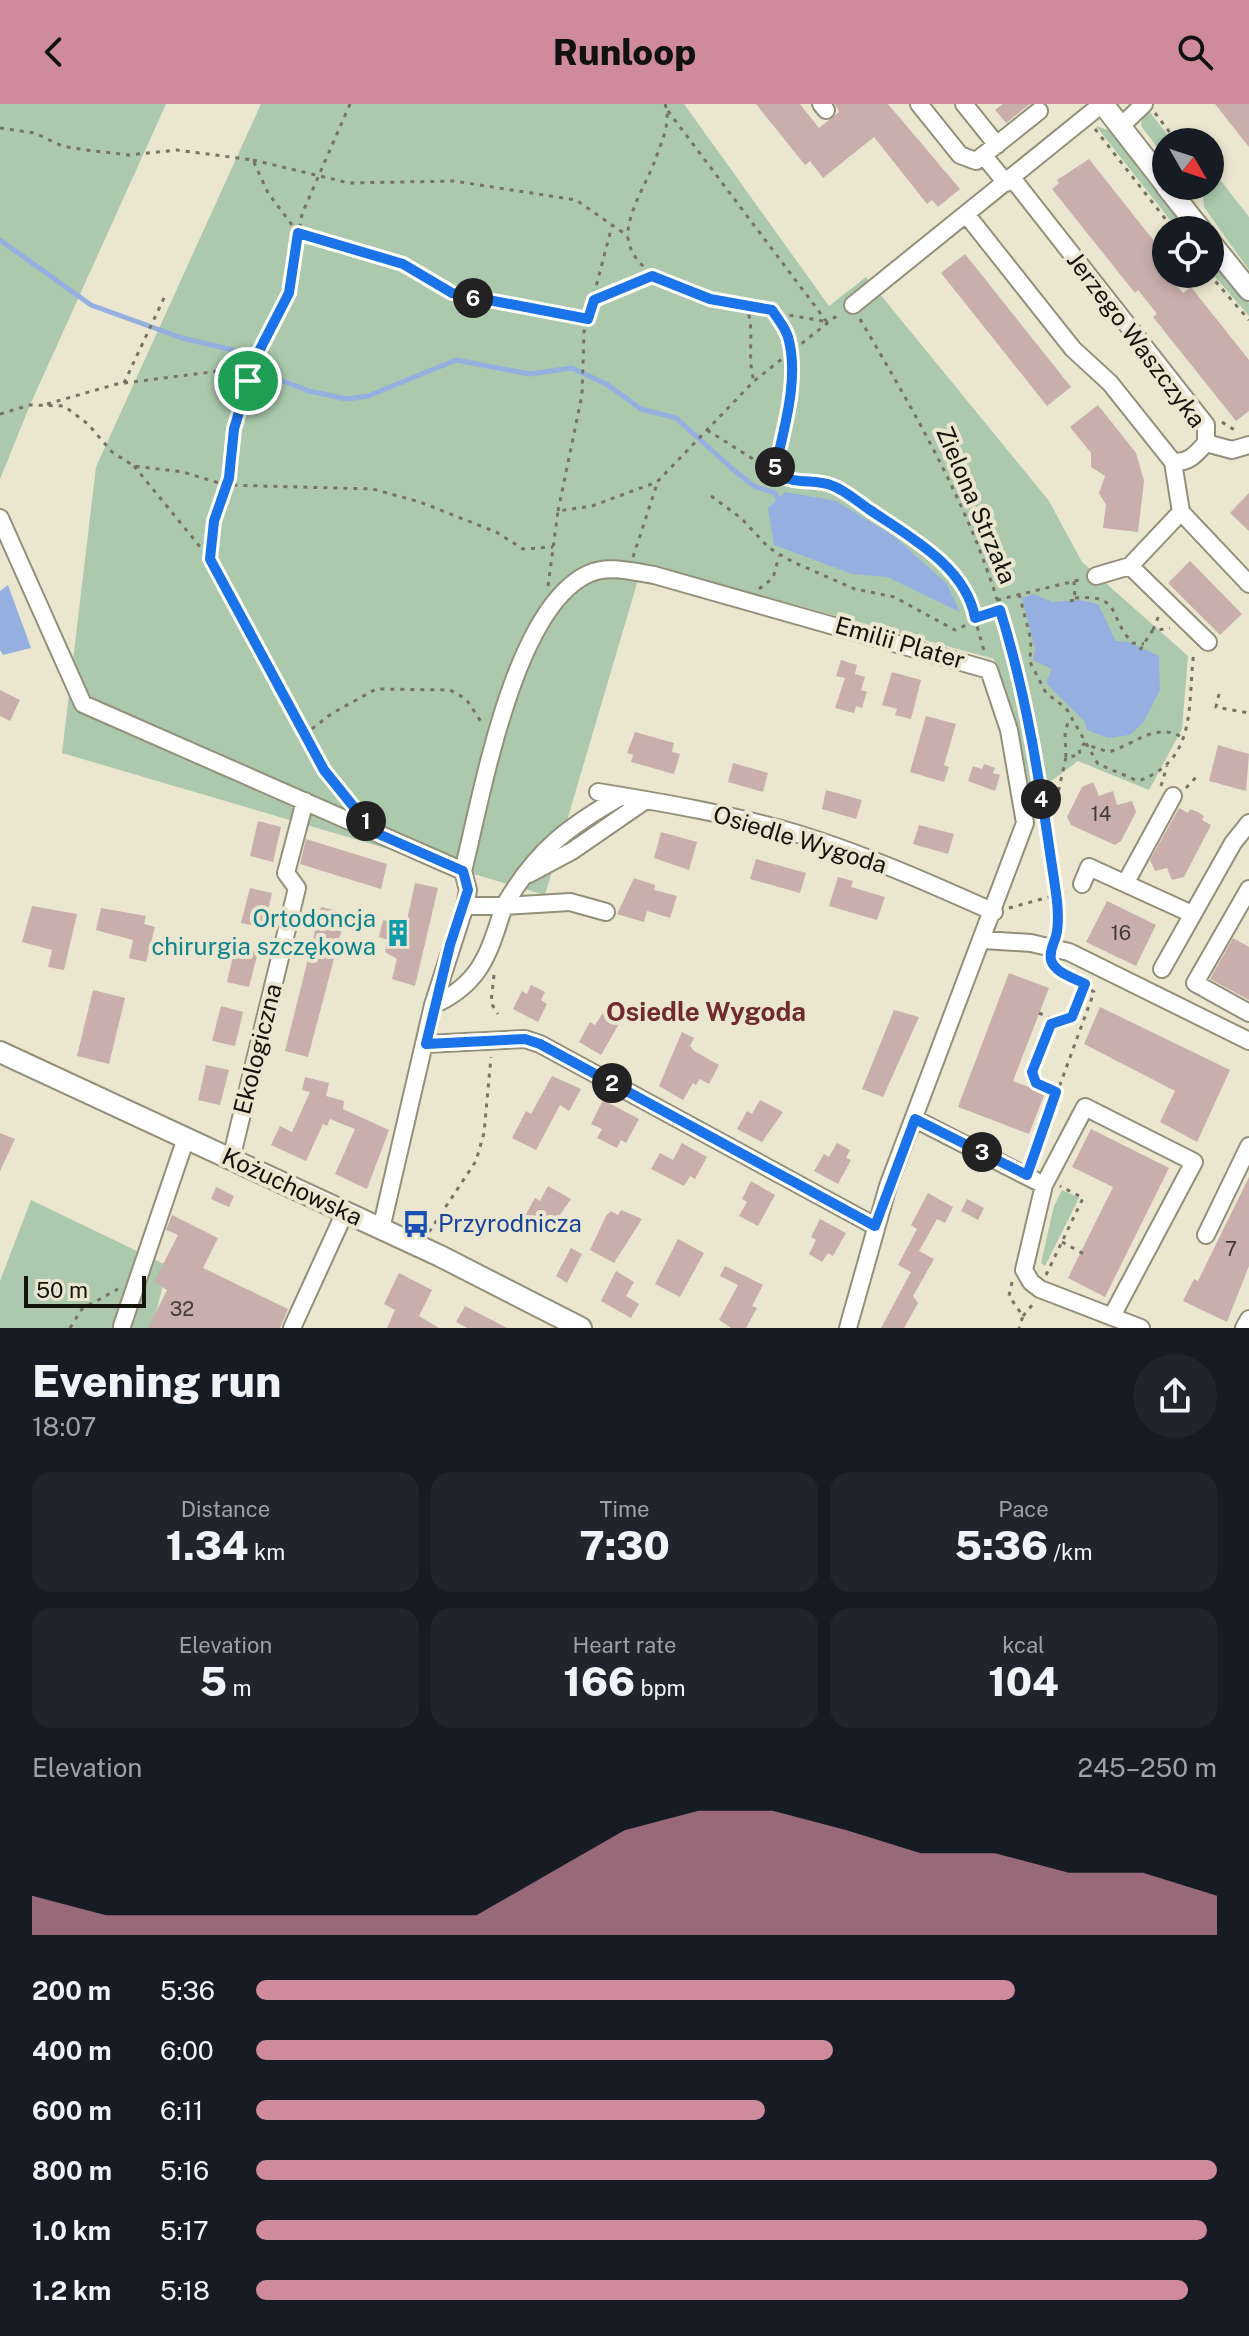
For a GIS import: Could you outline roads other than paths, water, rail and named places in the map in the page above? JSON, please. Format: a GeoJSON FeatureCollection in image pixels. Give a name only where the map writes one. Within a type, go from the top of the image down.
{"type":"FeatureCollection","features":[{"type":"Feature","properties":{"kind":"main road"},"geometry":{"type":"LineString","coordinates":[[1103,104],[1152,168]]}},
{"type":"Feature","properties":{"kind":"main road"},"geometry":{"type":"LineString","coordinates":[[1177,200],[1190,216]]}},
{"type":"Feature","properties":{"kind":"main road"},"geometry":{"type":"LineString","coordinates":[[1224,259],[1249,290]]}},
{"type":"Feature","properties":{"kind":"main road","name":"Kożuchowska"},"geometry":{"type":"LineString","coordinates":[[0,1052],[381,1229],[577,1327]]}},
{"type":"Feature","properties":{"kind":"street"},"geometry":{"type":"LineString","coordinates":[[919,104],[966,161],[976,161],[1039,111]]}},
{"type":"Feature","properties":{"kind":"street","name":"Jerzego Waszczyka"},"geometry":{"type":"LineString","coordinates":[[964,104],[1009,180],[1206,425],[1206,443],[1184,463],[1173,462],[1110,383],[1073,349],[966,214]]}},
{"type":"Feature","properties":{"kind":"street"},"geometry":{"type":"LineString","coordinates":[[853,305],[1103,104]]}},
{"type":"Feature","properties":{"kind":"street"},"geometry":{"type":"LineString","coordinates":[[1120,127],[1146,104]]}},
{"type":"Feature","properties":{"kind":"street"},"geometry":{"type":"LineString","coordinates":[[1206,443],[1232,450],[1246,439]]}},
{"type":"Feature","properties":{"kind":"street"},"geometry":{"type":"LineString","coordinates":[[1173,462],[1181,512],[1249,584]]}},
{"type":"Feature","properties":{"kind":"street"},"geometry":{"type":"LineString","coordinates":[[1096,576],[1130,566],[1181,512]]}},
{"type":"Feature","properties":{"kind":"street"},"geometry":{"type":"LineString","coordinates":[[0,518],[83,704],[463,871],[468,890],[465,906],[433,1005],[381,1229]]}},
{"type":"Feature","properties":{"kind":"street"},"geometry":{"type":"LineString","coordinates":[[1130,566],[1202,636]]}},
{"type":"Feature","properties":{"kind":"street","name":"Emilii Plater"},"geometry":{"type":"LineString","coordinates":[[463,871],[516,669],[551,609],[574,582],[591,572],[626,570],[738,598],[989,670],[1009,730],[1025,823],[875,1226],[848,1328]]}},
{"type":"Feature","properties":{"kind":"street","name":"Osiedle Wygoda"},"geometry":{"type":"LineString","coordinates":[[598,792],[708,811],[797,834],[880,863],[994,912]]}},
{"type":"Feature","properties":{"kind":"street"},"geometry":{"type":"LineString","coordinates":[[433,1005],[459,994],[479,972],[504,906],[548,845],[578,821],[622,796]]}},
{"type":"Feature","properties":{"kind":"street"},"geometry":{"type":"LineString","coordinates":[[1126,882],[1173,796]]}},
{"type":"Feature","properties":{"kind":"street"},"geometry":{"type":"LineString","coordinates":[[520,880],[572,851],[646,800]]}},
{"type":"Feature","properties":{"kind":"street","name":"Ekologiczna"},"geometry":{"type":"LineString","coordinates":[[231,1159],[297,888],[286,873],[305,801]]}},
{"type":"Feature","properties":{"kind":"street"},"geometry":{"type":"LineString","coordinates":[[1162,969],[1233,843],[1249,823]]}},
{"type":"Feature","properties":{"kind":"street"},"geometry":{"type":"LineString","coordinates":[[1082,884],[1089,867],[1192,914]]}},
{"type":"Feature","properties":{"kind":"street"},"geometry":{"type":"LineString","coordinates":[[1249,889],[1195,983],[1249,1013]]}},
{"type":"Feature","properties":{"kind":"street"},"geometry":{"type":"LineString","coordinates":[[465,906],[570,902],[606,912]]}},
{"type":"Feature","properties":{"kind":"street"},"geometry":{"type":"LineString","coordinates":[[984,940],[1051,946],[1249,1041]]}},
{"type":"Feature","properties":{"kind":"street"},"geometry":{"type":"LineString","coordinates":[[426,1044],[525,1039],[540,1044],[875,1226]]}},
{"type":"Feature","properties":{"kind":"street"},"geometry":{"type":"LineString","coordinates":[[1112,1316],[1194,1162],[1085,1107],[1049,1184],[1024,1270],[1031,1282],[1039,1283],[1112,1316],[1141,1328]]}},
{"type":"Feature","properties":{"kind":"street"},"geometry":{"type":"LineString","coordinates":[[915,1119],[1049,1184]]}},
{"type":"Feature","properties":{"kind":"street"},"geometry":{"type":"LineString","coordinates":[[122,1326],[186,1138]]}},
{"type":"Feature","properties":{"kind":"street"},"geometry":{"type":"LineString","coordinates":[[1206,1235],[1249,1146]]}},
{"type":"Feature","properties":{"kind":"street"},"geometry":{"type":"LineString","coordinates":[[292,1328],[345,1212]]}},
{"type":"Feature","properties":{"kind":"street"},"geometry":{"type":"LineString","coordinates":[[1244,1328],[1249,1319]]}},
{"type":"Feature","properties":{"kind":"water"},"geometry":{"type":"Polygon","coordinates":[[[785,492],[836,501],[895,537],[947,584],[960,612],[887,577],[852,574],[774,545],[768,508],[785,492]]]}},
{"type":"Feature","properties":{"kind":"water"},"geometry":{"type":"Polygon","coordinates":[[[8,585],[31,648],[3,655],[0,650],[0,591],[8,585]]]}},
{"type":"Feature","properties":{"kind":"water"},"geometry":{"type":"Polygon","coordinates":[[[1034,594],[1052,602],[1080,600],[1098,604],[1116,641],[1128,642],[1159,656],[1160,690],[1143,723],[1130,735],[1108,738],[1087,730],[1084,721],[1046,683],[1052,669],[1033,660],[1035,649],[1022,598],[1034,594]]]}},
{"type":"Feature","properties":{"kind":"waterway"},"geometry":{"type":"LineString","coordinates":[[0,240],[91,305],[182,338],[233,350],[270,376],[309,391],[347,399],[368,396],[456,360],[530,374],[572,368],[608,385],[641,409],[676,418],[736,472],[754,486],[775,493],[778,499]]}},
{"type":"Feature","properties":{"kind":"place","name":"Ortodoncja chirurgia szczękowa"},"geometry":{"type":"Point","coordinates":[398,933]}},
{"type":"Feature","properties":{"kind":"place","name":"Przyrodnicza"},"geometry":{"type":"Point","coordinates":[416,1224]}},
{"type":"Feature","properties":{"kind":"district","name":"Osiedle Wygoda"},"geometry":{"type":"Point","coordinates":[706,1012]}}]}
